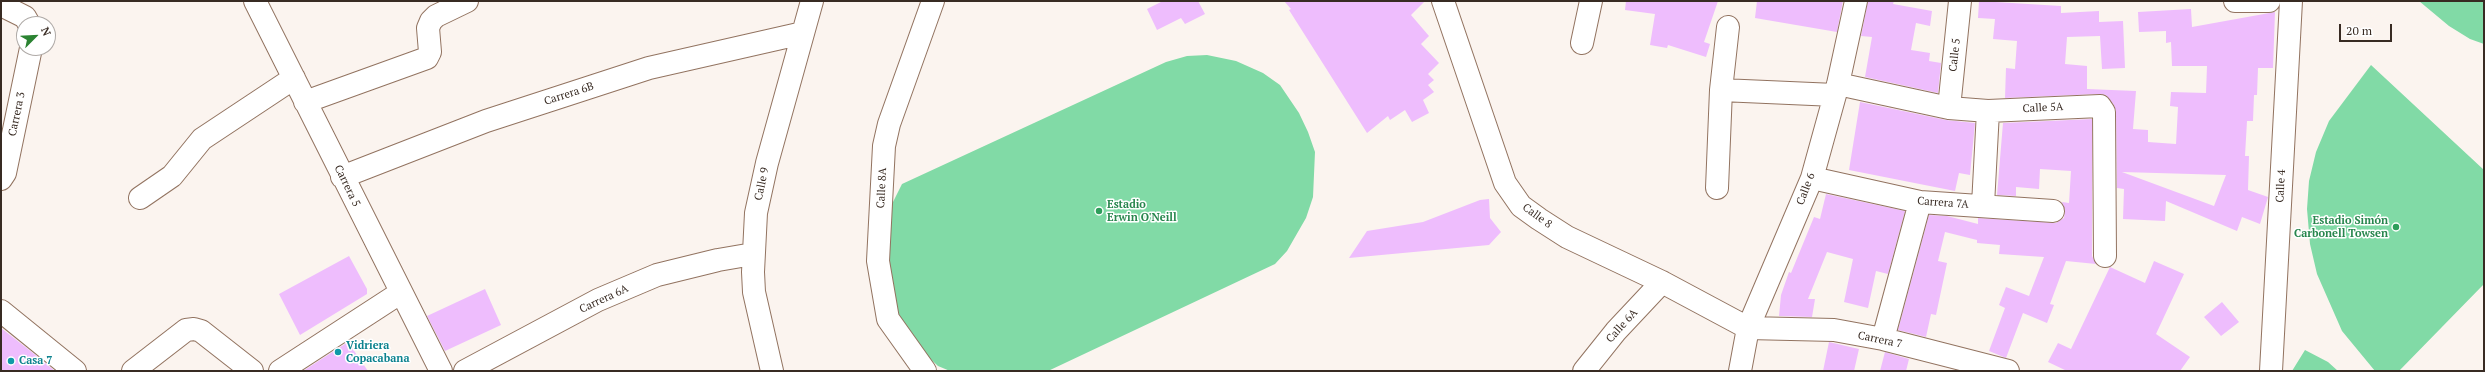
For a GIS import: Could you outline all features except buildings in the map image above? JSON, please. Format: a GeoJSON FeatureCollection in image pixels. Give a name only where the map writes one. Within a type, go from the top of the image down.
{"type":"FeatureCollection","features":[{"type":"Feature","properties":{"kind":"street","name":"Carrera 5"},"geometry":{"type":"LineString","coordinates":[[255,1],[440,371]]}},
{"type":"Feature","properties":{"kind":"street"},"geometry":{"type":"LineString","coordinates":[[305,102],[427,58],[430,52],[428,28],[431,21],[436,16],[466,1]]}},
{"type":"Feature","properties":{"kind":"street","name":"Calle 9"},"geometry":{"type":"LineString","coordinates":[[772,371],[754,292],[753,254],[756,214],[767,163],[812,1]]}},
{"type":"Feature","properties":{"kind":"street","name":"Calle 8A"},"geometry":{"type":"LineString","coordinates":[[925,371],[888,319],[878,261],[884,146],[889,124],[933,1]]}},
{"type":"Feature","properties":{"kind":"street","name":"Calle 8"},"geometry":{"type":"LineString","coordinates":[[1443,1],[1496,160],[1506,184],[1521,206],[1567,237],[1662,282],[1748,328]]}},
{"type":"Feature","properties":{"kind":"street"},"geometry":{"type":"LineString","coordinates":[[1582,43],[1591,1]]}},
{"type":"Feature","properties":{"kind":"street","name":"Calle 6"},"geometry":{"type":"LineString","coordinates":[[1740,371],[1748,328],[1812,178],[1836,90],[1856,1]]}},
{"type":"Feature","properties":{"kind":"street","name":"Calle 5"},"geometry":{"type":"LineString","coordinates":[[1949,108],[1960,1]]}},
{"type":"Feature","properties":{"kind":"street"},"geometry":{"type":"LineString","coordinates":[[2235,1],[2269,1]]}},
{"type":"Feature","properties":{"kind":"street","name":"Calle 4"},"geometry":{"type":"LineString","coordinates":[[2271,371],[2291,1]]}},
{"type":"Feature","properties":{"kind":"street"},"geometry":{"type":"LineString","coordinates":[[1,5],[23,16]]}},
{"type":"Feature","properties":{"kind":"street"},"geometry":{"type":"LineString","coordinates":[[1717,188],[1721,90],[1728,27]]}},
{"type":"Feature","properties":{"kind":"street","name":"Carrera 6B"},"geometry":{"type":"LineString","coordinates":[[342,177],[486,121],[649,68],[803,33]]}},
{"type":"Feature","properties":{"kind":"street","name":"Carrera 3"},"geometry":{"type":"LineString","coordinates":[[2,175],[29,56]]}},
{"type":"Feature","properties":{"kind":"street"},"geometry":{"type":"LineString","coordinates":[[140,198],[172,176],[202,139],[294,78]]}},
{"type":"Feature","properties":{"kind":"street","name":"Calle 5A"},"geometry":{"type":"LineString","coordinates":[[1721,90],[1836,90],[1949,108],[1988,110],[2096,105],[2103,108],[2105,256]]}},
{"type":"Feature","properties":{"kind":"street"},"geometry":{"type":"LineString","coordinates":[[1983,205],[1988,110]]}},
{"type":"Feature","properties":{"kind":"street","name":"Carrera 7A"},"geometry":{"type":"LineString","coordinates":[[1812,178],[1920,202],[1983,205],[2053,211]]}},
{"type":"Feature","properties":{"kind":"street"},"geometry":{"type":"LineString","coordinates":[[1883,340],[1920,202]]}},
{"type":"Feature","properties":{"kind":"street","name":"Carrera 6A"},"geometry":{"type":"LineString","coordinates":[[465,371],[598,300],[657,275],[718,260],[753,254]]}},
{"type":"Feature","properties":{"kind":"street","name":"Calle 6A"},"geometry":{"type":"LineString","coordinates":[[1584,371],[1616,331],[1662,282]]}},
{"type":"Feature","properties":{"kind":"street"},"geometry":{"type":"LineString","coordinates":[[280,371],[400,293]]}},
{"type":"Feature","properties":{"kind":"street"},"geometry":{"type":"LineString","coordinates":[[1,311],[74,371]]}},
{"type":"Feature","properties":{"kind":"street","name":"Carrera 7"},"geometry":{"type":"LineString","coordinates":[[1748,328],[1834,330],[1883,340],[2008,371]]}},
{"type":"Feature","properties":{"kind":"street"},"geometry":{"type":"LineString","coordinates":[[133,371],[186,330],[194,329],[201,331],[252,371]]}},
{"type":"Feature","properties":{"kind":"green space"},"geometry":{"type":"Polygon","coordinates":[[[2419,1],[2484,1],[2484,44],[2470,39],[2449,26],[2419,1]]]}},
{"type":"Feature","properties":{"kind":"green space","name":"Estadio Erwin O'Neill"},"geometry":{"type":"Polygon","coordinates":[[[1207,55],[1236,61],[1263,73],[1280,85],[1299,113],[1308,132],[1315,152],[1313,197],[1306,218],[1287,251],[1275,264],[1048,371],[950,371],[938,366],[924,353],[898,313],[889,291],[884,266],[892,204],[902,184],[1166,62],[1187,56],[1207,55]]]}},
{"type":"Feature","properties":{"kind":"green space","name":"Estadio Simón Carbonell Towsen"},"geometry":{"type":"Polygon","coordinates":[[[2371,65],[2484,170],[2484,284],[2399,371],[2375,371],[2342,331],[2317,274],[2310,244],[2307,209],[2309,181],[2316,152],[2329,121],[2371,65]]]}},
{"type":"Feature","properties":{"kind":"green space"},"geometry":{"type":"Polygon","coordinates":[[[2305,350],[2328,362],[2338,371],[2292,371],[2305,350]]]}},
{"type":"Feature","properties":{"kind":"place","name":"Estadio Erwin O'Neill"},"geometry":{"type":"Point","coordinates":[1099,211]}},
{"type":"Feature","properties":{"kind":"place","name":"Estadio Simón Carbonell Towsen"},"geometry":{"type":"Point","coordinates":[2396,227]}},
{"type":"Feature","properties":{"kind":"place","name":"Vidriera Copacabana"},"geometry":{"type":"Point","coordinates":[338,352]}},
{"type":"Feature","properties":{"kind":"place","name":"Casa 7"},"geometry":{"type":"Point","coordinates":[11,361]}}]}
